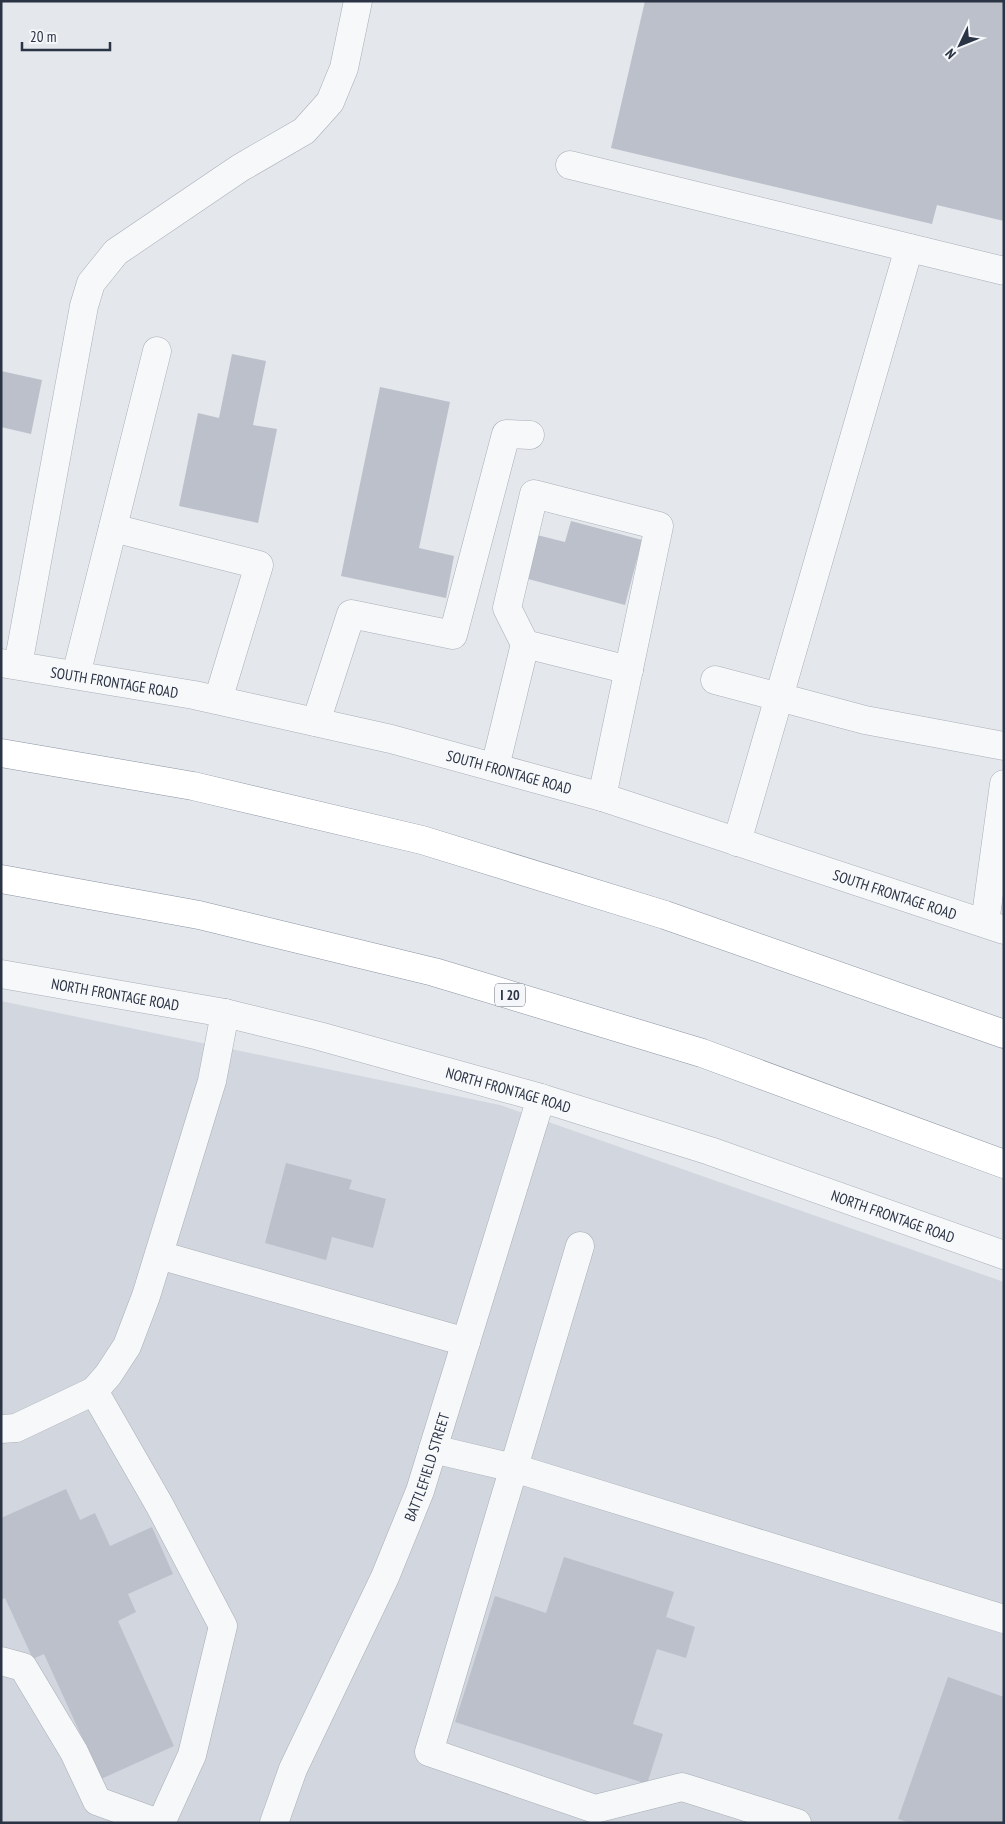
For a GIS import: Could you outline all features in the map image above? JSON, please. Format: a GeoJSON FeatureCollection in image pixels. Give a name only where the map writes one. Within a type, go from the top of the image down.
{"type":"FeatureCollection","features":[{"type":"Feature","properties":{"kind":"highway"},"geometry":{"type":"LineString","coordinates":[[1,753],[193,786],[422,840],[664,915],[1004,1034]]}},
{"type":"Feature","properties":{"kind":"highway","name":"I 20"},"geometry":{"type":"LineString","coordinates":[[1,879],[199,915],[434,972],[702,1054],[1004,1164]]}},
{"type":"Feature","properties":{"kind":"street"},"geometry":{"type":"LineString","coordinates":[[10,664],[84,306],[91,282],[116,252],[240,168],[304,132],[330,102],[344,68],[358,1]]}},
{"type":"Feature","properties":{"kind":"street"},"geometry":{"type":"LineString","coordinates":[[570,165],[1004,271]]}},
{"type":"Feature","properties":{"kind":"street"},"geometry":{"type":"LineString","coordinates":[[737,842],[909,248]]}},
{"type":"Feature","properties":{"kind":"street"},"geometry":{"type":"LineString","coordinates":[[76,675],[157,351]]}},
{"type":"Feature","properties":{"kind":"street"},"geometry":{"type":"LineString","coordinates":[[316,722],[351,614],[453,635],[506,434],[530,435]]}},
{"type":"Feature","properties":{"kind":"street"},"geometry":{"type":"LineString","coordinates":[[494,767],[525,644],[507,608],[534,494],[659,526],[602,797]]}},
{"type":"Feature","properties":{"kind":"street"},"geometry":{"type":"LineString","coordinates":[[113,528],[259,566],[218,700]]}},
{"type":"Feature","properties":{"kind":"street"},"geometry":{"type":"LineString","coordinates":[[525,644],[629,670]]}},
{"type":"Feature","properties":{"kind":"street","name":"SOUTH FRONTAGE ROAD"},"geometry":{"type":"LineString","coordinates":[[10,664],[218,700],[392,739],[602,797],[994,926]]}},
{"type":"Feature","properties":{"kind":"street"},"geometry":{"type":"LineString","coordinates":[[716,680],[866,720],[1004,746]]}},
{"type":"Feature","properties":{"kind":"street"},"geometry":{"type":"LineString","coordinates":[[994,926],[1004,784]]}},
{"type":"Feature","properties":{"kind":"street","name":"NORTH FRONTAGE ROAD"},"geometry":{"type":"LineString","coordinates":[[1,974],[225,1013],[319,1036],[541,1098],[710,1151],[1004,1255]]}},
{"type":"Feature","properties":{"kind":"street"},"geometry":{"type":"LineString","coordinates":[[1,1429],[16,1428],[94,1391],[108,1375],[127,1346],[144,1302],[212,1081],[225,1013]]}},
{"type":"Feature","properties":{"kind":"street","name":"BATTLEFIELD STREET"},"geometry":{"type":"LineString","coordinates":[[274,1823],[293,1769],[385,1577],[420,1491],[541,1098]]}},
{"type":"Feature","properties":{"kind":"street"},"geometry":{"type":"LineString","coordinates":[[580,1246],[429,1752],[595,1809],[682,1787],[797,1823]]}},
{"type":"Feature","properties":{"kind":"street"},"geometry":{"type":"LineString","coordinates":[[159,1255],[466,1342]]}},
{"type":"Feature","properties":{"kind":"street"},"geometry":{"type":"LineString","coordinates":[[1,1662],[23,1667],[74,1752],[97,1801],[160,1823],[192,1755],[223,1626],[160,1506],[94,1391]]}},
{"type":"Feature","properties":{"kind":"street"},"geometry":{"type":"LineString","coordinates":[[433,1449],[514,1468],[1004,1619]]}},
{"type":"Feature","properties":{"kind":"shaded area"},"geometry":{"type":"Polygon","coordinates":[[[1,1001],[500,1105],[1004,1282],[1004,1823],[1,1823],[1,1001]]]}},
{"type":"Feature","properties":{"kind":"building"},"geometry":{"type":"Polygon","coordinates":[[[645,1],[1004,1],[1004,221],[937,205],[932,224],[611,148],[645,1]]]}},
{"type":"Feature","properties":{"kind":"building"},"geometry":{"type":"Polygon","coordinates":[[[232,354],[266,361],[253,425],[277,429],[258,523],[179,506],[198,413],[219,418],[232,354]]]}},
{"type":"Feature","properties":{"kind":"building"},"geometry":{"type":"Polygon","coordinates":[[[1,371],[42,380],[31,434],[1,427],[1,371]]]}},
{"type":"Feature","properties":{"kind":"building"},"geometry":{"type":"Polygon","coordinates":[[[380,387],[450,402],[419,548],[454,556],[446,598],[341,576],[380,387]]]}},
{"type":"Feature","properties":{"kind":"building"},"geometry":{"type":"Polygon","coordinates":[[[571,521],[642,540],[625,605],[517,576],[529,533],[565,542],[571,521]]]}},
{"type":"Feature","properties":{"kind":"building"},"geometry":{"type":"Polygon","coordinates":[[[286,1163],[352,1180],[349,1189],[386,1199],[373,1248],[332,1237],[326,1260],[265,1243],[286,1163]]]}},
{"type":"Feature","properties":{"kind":"building"},"geometry":{"type":"Polygon","coordinates":[[[66,1489],[80,1520],[95,1513],[110,1546],[152,1527],[173,1574],[128,1594],[136,1612],[118,1621],[174,1746],[101,1779],[44,1654],[33,1659],[5,1598],[1,1600],[1,1518],[66,1489]]]}},
{"type":"Feature","properties":{"kind":"building"},"geometry":{"type":"Polygon","coordinates":[[[564,1557],[674,1592],[666,1617],[695,1627],[686,1658],[657,1649],[633,1724],[663,1734],[647,1784],[455,1722],[495,1596],[546,1613],[564,1557]]]}},
{"type":"Feature","properties":{"kind":"building"},"geometry":{"type":"Polygon","coordinates":[[[948,1677],[1004,1697],[1004,1823],[910,1823],[898,1819],[948,1677]]]}}]}
